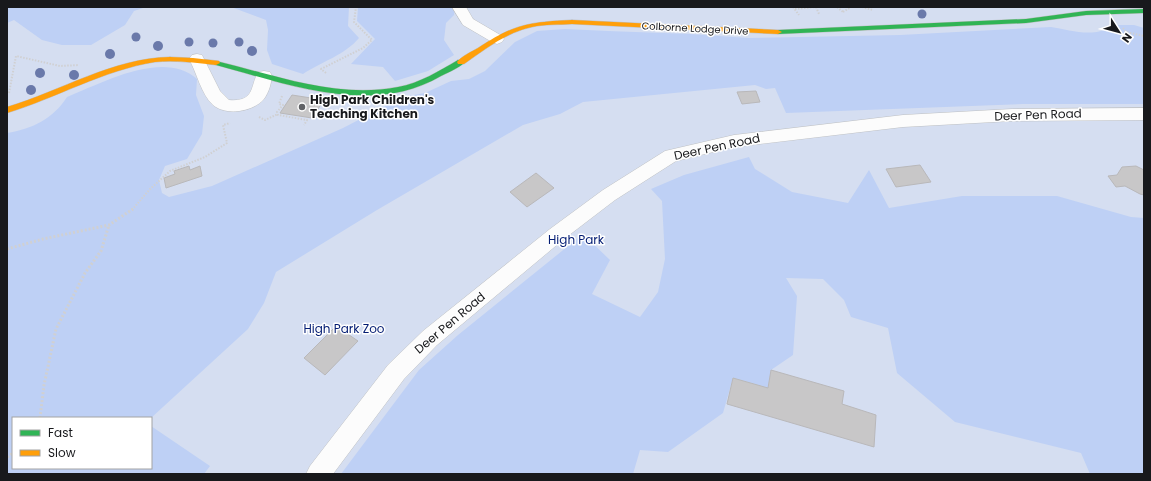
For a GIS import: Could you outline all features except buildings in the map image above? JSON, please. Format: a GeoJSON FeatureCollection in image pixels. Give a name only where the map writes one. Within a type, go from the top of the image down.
{"type":"FeatureCollection","features":[{"type":"Feature","properties":{"kind":"street"},"geometry":{"type":"LineString","coordinates":[[459,7],[468,22],[497,39]]}},
{"type":"Feature","properties":{"kind":"street","name":"Colborne Lodge Drive"},"geometry":{"type":"LineString","coordinates":[[7,110],[36,102],[141,64],[165,59],[197,59],[224,63],[264,76],[323,91],[359,95],[399,91],[424,84],[442,76],[497,39],[523,27],[572,22],[760,32],[1026,21],[1091,13],[1144,12]]}},
{"type":"Feature","properties":{"kind":"street"},"geometry":{"type":"LineString","coordinates":[[197,59],[203,69],[213,96],[225,105],[242,104],[253,99],[261,92],[264,76]]}},
{"type":"Feature","properties":{"kind":"street","name":"Deer Pen Road"},"geometry":{"type":"LineString","coordinates":[[318,474],[396,372],[430,338],[557,234],[609,195],[671,156],[734,141],[903,122],[1012,115],[1144,114]]}},
{"type":"Feature","properties":{"kind":"path"},"geometry":{"type":"LineString","coordinates":[[326,72],[321,69],[363,48],[372,40],[354,22],[356,7]]}},
{"type":"Feature","properties":{"kind":"path"},"geometry":{"type":"LineString","coordinates":[[795,9],[815,7]]}},
{"type":"Feature","properties":{"kind":"path"},"geometry":{"type":"LineString","coordinates":[[842,12],[851,7]]}},
{"type":"Feature","properties":{"kind":"path"},"geometry":{"type":"LineString","coordinates":[[862,7],[873,10]]}},
{"type":"Feature","properties":{"kind":"path"},"geometry":{"type":"LineString","coordinates":[[1122,26],[1126,32],[1144,36]]}},
{"type":"Feature","properties":{"kind":"path"},"geometry":{"type":"LineString","coordinates":[[8,94],[16,56],[60,66],[84,65]]}},
{"type":"Feature","properties":{"kind":"path"},"geometry":{"type":"LineString","coordinates":[[256,115],[265,120],[278,114],[283,105],[279,104],[283,94],[277,95]]}},
{"type":"Feature","properties":{"kind":"path"},"geometry":{"type":"LineString","coordinates":[[278,114],[306,120],[304,124]]}},
{"type":"Feature","properties":{"kind":"path"},"geometry":{"type":"LineString","coordinates":[[7,249],[43,238],[109,225],[131,210],[150,189],[170,171],[205,157],[227,143],[223,125],[236,121]]}},
{"type":"Feature","properties":{"kind":"path"},"geometry":{"type":"LineString","coordinates":[[40,417],[44,385],[56,329],[85,273],[101,251],[109,225]]}},
{"type":"Feature","properties":{"kind":"green space","name":"High Park"},"geometry":{"type":"Polygon","coordinates":[[[7,7],[1144,7],[1144,474],[7,474],[7,7]]]}},
{"type":"Feature","properties":{"kind":"green space"},"geometry":{"type":"Polygon","coordinates":[[[7,7],[146,7],[134,11],[125,25],[91,45],[62,45],[42,40],[14,20],[7,23],[7,7]]]}},
{"type":"Feature","properties":{"kind":"green space"},"geometry":{"type":"Polygon","coordinates":[[[231,7],[349,7],[348,26],[359,38],[340,54],[303,74],[272,64],[267,50],[268,30],[266,20],[231,7]]]}},
{"type":"Feature","properties":{"kind":"green space"},"geometry":{"type":"Polygon","coordinates":[[[358,7],[455,7],[454,15],[446,23],[444,40],[454,55],[428,71],[395,81],[383,67],[351,64],[375,39],[357,21],[358,7]]]}},
{"type":"Feature","properties":{"kind":"green space"},"geometry":{"type":"Polygon","coordinates":[[[1112,25],[1134,25],[1144,28],[1144,104],[1023,104],[786,113],[775,88],[766,89],[755,85],[583,102],[560,114],[523,125],[377,210],[276,272],[264,303],[248,329],[152,417],[12,417],[12,469],[152,469],[152,427],[210,466],[204,474],[7,474],[7,133],[25,129],[41,122],[55,111],[67,97],[97,84],[133,72],[151,68],[168,67],[183,71],[197,79],[196,95],[204,116],[202,134],[187,159],[165,166],[159,180],[162,193],[169,197],[212,186],[343,128],[403,97],[425,93],[451,81],[469,79],[485,71],[515,42],[537,31],[565,29],[748,38],[900,35],[1051,27],[1091,33],[1106,29],[1112,25]]]}},
{"type":"Feature","properties":{"kind":"green space"},"geometry":{"type":"Polygon","coordinates":[[[749,157],[755,169],[792,192],[848,203],[869,170],[889,208],[962,196],[1057,196],[1131,217],[1144,218],[1144,474],[1090,474],[1081,453],[955,422],[897,373],[888,328],[851,317],[844,300],[823,279],[786,278],[797,296],[793,355],[771,370],[768,388],[733,378],[723,413],[668,452],[640,450],[633,474],[341,474],[419,370],[458,335],[583,234],[610,260],[592,294],[640,317],[658,292],[665,259],[662,201],[651,189],[684,175],[749,157]]]}},
{"type":"Feature","properties":{"kind":"traffic: fast"},"geometry":{"type":"LineString","coordinates":[[778,32],[1026,21],[1086,13],[1144,11]]}},
{"type":"Feature","properties":{"kind":"traffic: fast"},"geometry":{"type":"LineString","coordinates":[[216,63],[310,87],[340,92],[370,94],[399,90],[430,80],[461,62]]}},
{"type":"Feature","properties":{"kind":"traffic: slow"},"geometry":{"type":"LineString","coordinates":[[461,62],[492,42],[517,29],[543,23],[572,22],[778,32]]}},
{"type":"Feature","properties":{"kind":"traffic: slow"},"geometry":{"type":"LineString","coordinates":[[7,110],[44,98],[117,69],[136,64],[170,59],[216,63]]}},
{"type":"Feature","properties":{"kind":"place","name":"High Park Children's Teaching Kitchen"},"geometry":{"type":"Point","coordinates":[302,107]}},
{"type":"Feature","properties":{"kind":"park label","name":"High Park Zoo"},"geometry":{"type":"Point","coordinates":[344,329]}}]}
